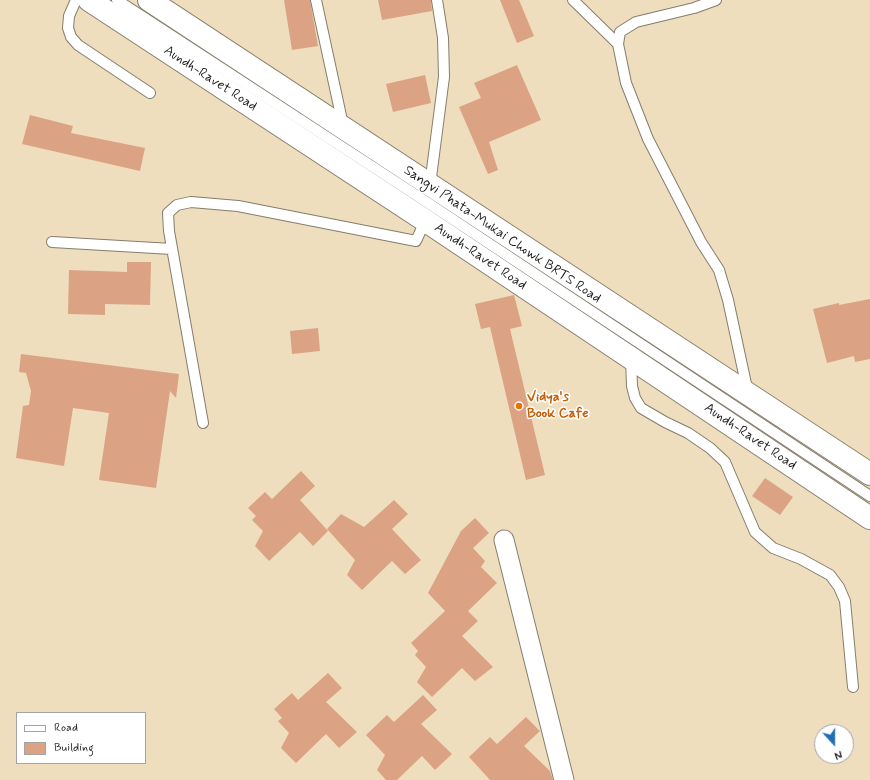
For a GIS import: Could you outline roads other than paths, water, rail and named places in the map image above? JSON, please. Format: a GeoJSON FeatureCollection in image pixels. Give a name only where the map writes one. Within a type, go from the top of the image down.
{"type":"FeatureCollection","features":[{"type":"Feature","properties":{"kind":"main road","name":"Aundh-Ravet Road"},"geometry":{"type":"LineString","coordinates":[[89,0],[749,395],[870,474]]}},
{"type":"Feature","properties":{"kind":"main road","name":"Aundh-Ravet Road"},"geometry":{"type":"LineString","coordinates":[[149,0],[344,127],[428,203],[631,358],[870,518]]}},
{"type":"Feature","properties":{"kind":"street"},"geometry":{"type":"LineString","coordinates":[[504,540],[564,780]]}},
{"type":"Feature","properties":{"kind":"lane"},"geometry":{"type":"LineString","coordinates":[[76,0],[69,16],[68,28],[71,37],[78,45],[150,93]]}},
{"type":"Feature","properties":{"kind":"lane","name":"Sangvi Phata-Mukai Chowk BRTS Road"},"geometry":{"type":"LineString","coordinates":[[117,0],[428,203],[870,496]]}},
{"type":"Feature","properties":{"kind":"lane"},"geometry":{"type":"LineString","coordinates":[[316,0],[344,127]]}},
{"type":"Feature","properties":{"kind":"lane"},"geometry":{"type":"LineString","coordinates":[[203,423],[172,249],[168,213],[177,205],[191,202],[238,206],[416,241],[428,203],[444,77],[443,38],[438,0]]}},
{"type":"Feature","properties":{"kind":"lane"},"geometry":{"type":"LineString","coordinates":[[573,0],[618,44]]}},
{"type":"Feature","properties":{"kind":"lane"},"geometry":{"type":"LineString","coordinates":[[716,0],[694,8],[636,22],[620,32],[618,44],[626,84],[648,138],[701,242],[719,270],[728,300],[749,395]]}},
{"type":"Feature","properties":{"kind":"lane"},"geometry":{"type":"LineString","coordinates":[[52,242],[172,249]]}},
{"type":"Feature","properties":{"kind":"lane"},"geometry":{"type":"LineString","coordinates":[[631,358],[633,392],[641,408],[688,433],[710,448],[725,462],[755,532],[773,548],[801,559],[830,575],[839,587],[844,601],[853,686]]}},
{"type":"Feature","properties":{"kind":"place","name":"Vidya's Book Cafe"},"geometry":{"type":"Point","coordinates":[519,406]}}]}
